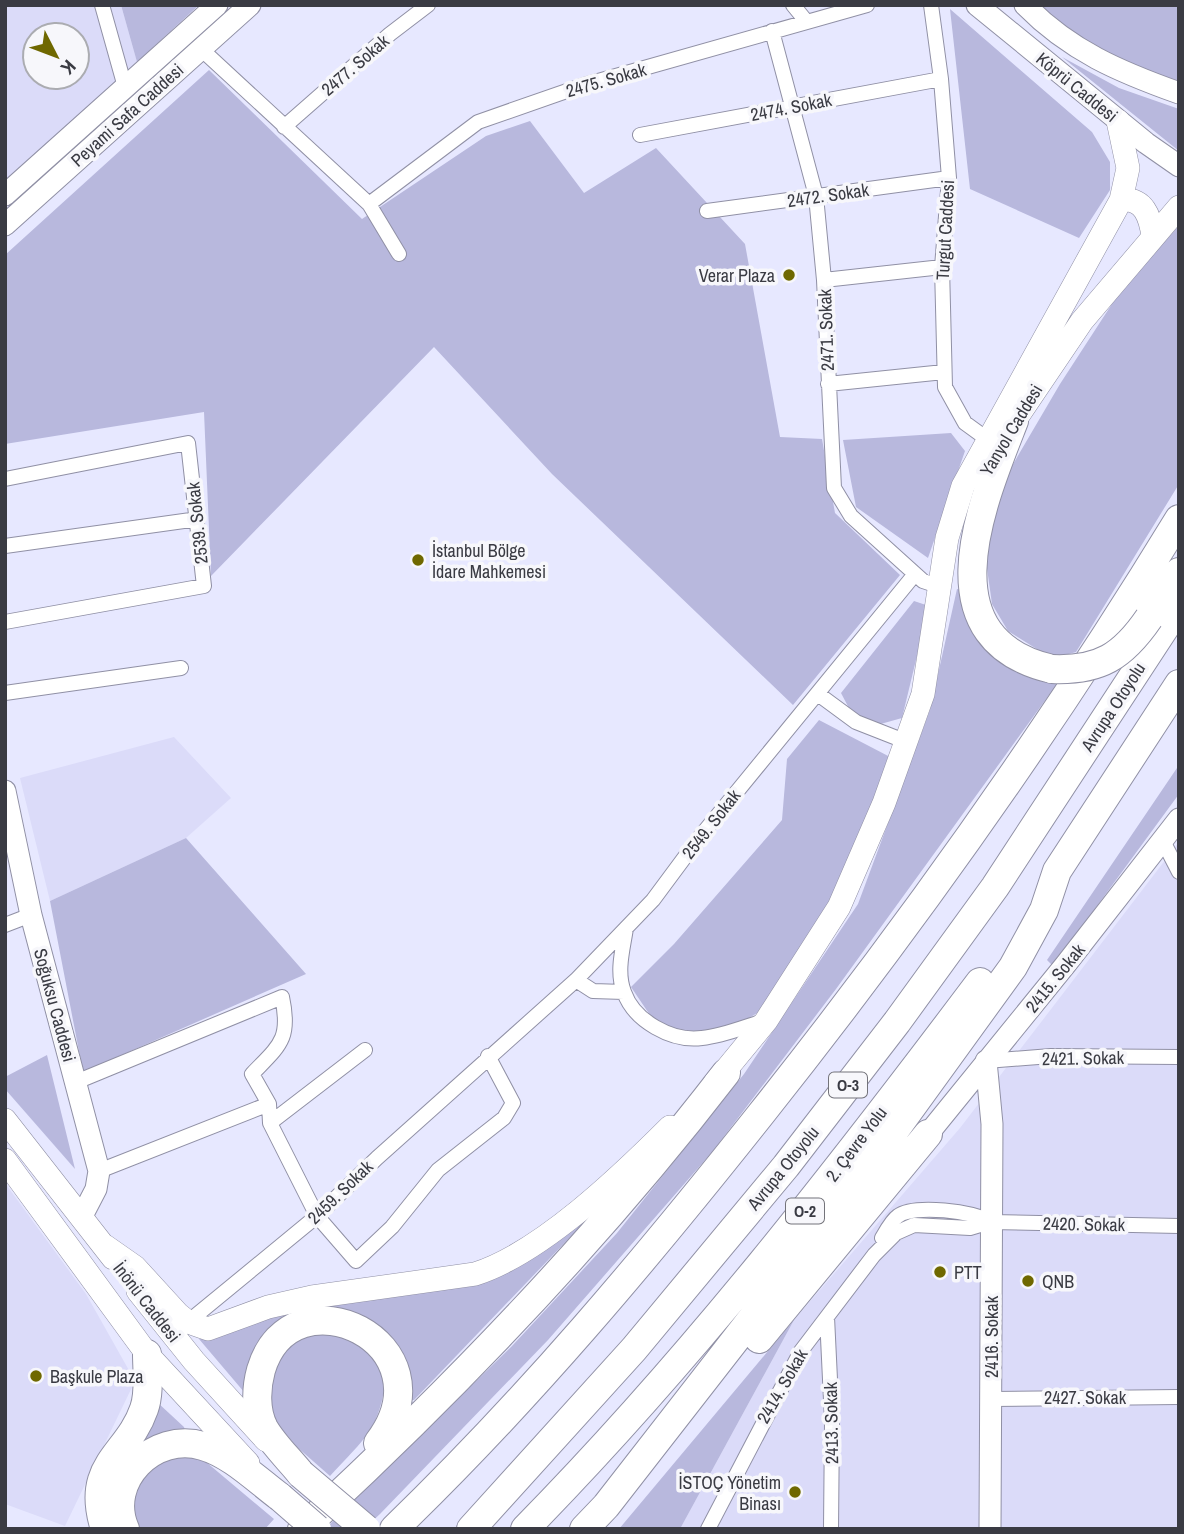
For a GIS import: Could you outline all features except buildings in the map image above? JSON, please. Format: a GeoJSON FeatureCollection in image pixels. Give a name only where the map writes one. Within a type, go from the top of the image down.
{"type":"FeatureCollection","features":[{"type":"Feature","properties":{"kind":"highway"},"geometry":{"type":"LineString","coordinates":[[1014,421],[978,521],[971,574],[974,599],[984,621],[1004,645],[1032,664],[1052,669],[1082,667],[1113,657],[1133,641],[1179,572]]}},
{"type":"Feature","properties":{"kind":"highway"},"geometry":{"type":"LineString","coordinates":[[394,1529],[496,1427],[589,1322],[708,1182],[828,1031],[1031,752],[1179,519]]}},
{"type":"Feature","properties":{"kind":"highway","name":"Avrupa Otoyolu"},"geometry":{"type":"LineString","coordinates":[[471,1529],[634,1349],[786,1166],[889,1033],[995,887],[1179,606]]}},
{"type":"Feature","properties":{"kind":"highway"},"geometry":{"type":"LineString","coordinates":[[606,1506],[845,1199],[1013,967],[1044,910],[1057,871],[1179,684]]}},
{"type":"Feature","properties":{"kind":"highway","name":"2. Çevre Yolu"},"geometry":{"type":"LineString","coordinates":[[525,1529],[622,1425],[757,1270],[973,990],[1057,871]]}},
{"type":"Feature","properties":{"kind":"highway"},"geometry":{"type":"LineString","coordinates":[[302,1529],[457,1380],[559,1272],[669,1147],[726,1073]]}},
{"type":"Feature","properties":{"kind":"highway"},"geometry":{"type":"LineString","coordinates":[[584,1529],[641,1474],[687,1423],[823,1265],[928,1134]]}},
{"type":"Feature","properties":{"kind":"highway"},"geometry":{"type":"LineString","coordinates":[[344,1490],[387,1430],[396,1413],[399,1396],[394,1367],[369,1333],[349,1323],[325,1320],[303,1324],[279,1341],[263,1365],[258,1387],[259,1414],[264,1428],[300,1474],[366,1529]]}},
{"type":"Feature","properties":{"kind":"highway"},"geometry":{"type":"LineString","coordinates":[[105,1529],[100,1497],[103,1480],[107,1465],[144,1409],[147,1354]]}},
{"type":"Feature","properties":{"kind":"highway"},"geometry":{"type":"LineString","coordinates":[[125,1529],[120,1506],[128,1475],[152,1452],[170,1445],[187,1443],[217,1452],[280,1497],[317,1529]]}},
{"type":"Feature","properties":{"kind":"main road"},"geometry":{"type":"LineString","coordinates":[[104,1247],[135,1267],[188,1322],[208,1329],[268,1307],[312,1297],[390,1289],[475,1274],[498,1267],[600,1191],[726,1073],[766,1021],[839,907],[907,742],[923,694],[947,538],[963,486],[1121,200],[1128,168],[1118,121]]}},
{"type":"Feature","properties":{"kind":"main road"},"geometry":{"type":"LineString","coordinates":[[1121,200],[1139,204],[1150,216],[1153,236]]}},
{"type":"Feature","properties":{"kind":"main road","name":"Yanyol Caddesi"},"geometry":{"type":"LineString","coordinates":[[923,694],[963,529],[976,491],[1014,421],[1082,321],[1179,207]]}},
{"type":"Feature","properties":{"kind":"main road","name":"İnönü Caddesi"},"geometry":{"type":"LineString","coordinates":[[5,1120],[194,1361],[300,1474]]}},
{"type":"Feature","properties":{"kind":"main road","name":"İnönü Caddesi"},"geometry":{"type":"LineString","coordinates":[[5,1160],[147,1354],[280,1497]]}},
{"type":"Feature","properties":{"kind":"street"},"geometry":{"type":"LineString","coordinates":[[102,5],[124,87]]}},
{"type":"Feature","properties":{"kind":"street","name":"Peyami Safa Caddesi"},"geometry":{"type":"LineString","coordinates":[[5,195],[217,5]]}},
{"type":"Feature","properties":{"kind":"street","name":"Peyami Safa Caddesi"},"geometry":{"type":"LineString","coordinates":[[5,225],[250,5]]}},
{"type":"Feature","properties":{"kind":"street","name":"2477. Sokak"},"geometry":{"type":"LineString","coordinates":[[284,127],[390,34],[428,5]]}},
{"type":"Feature","properties":{"kind":"street"},"geometry":{"type":"LineString","coordinates":[[793,5],[806,21]]}},
{"type":"Feature","properties":{"kind":"street","name":"2475. Sokak"},"geometry":{"type":"LineString","coordinates":[[369,204],[478,122],[584,85],[867,5]]}},
{"type":"Feature","properties":{"kind":"street","name":"Turgut Caddesi"},"geometry":{"type":"LineString","coordinates":[[931,5],[942,79],[949,178],[942,267],[945,387],[957,413],[987,439]]}},
{"type":"Feature","properties":{"kind":"street","name":"Köprü Caddesi"},"geometry":{"type":"LineString","coordinates":[[977,5],[1118,121],[1179,166]]}},
{"type":"Feature","properties":{"kind":"street","name":"Köprü Caddesi"},"geometry":{"type":"LineString","coordinates":[[1026,5],[1059,36],[1087,56],[1179,93]]}},
{"type":"Feature","properties":{"kind":"street","name":"2471. Sokak"},"geometry":{"type":"LineString","coordinates":[[772,32],[816,196],[824,280],[831,470],[840,502],[851,516],[923,581],[938,586]]}},
{"type":"Feature","properties":{"kind":"street"},"geometry":{"type":"LineString","coordinates":[[201,48],[369,204],[399,254]]}},
{"type":"Feature","properties":{"kind":"street","name":"2474. Sokak"},"geometry":{"type":"LineString","coordinates":[[640,135],[942,79]]}},
{"type":"Feature","properties":{"kind":"street","name":"2472. Sokak"},"geometry":{"type":"LineString","coordinates":[[708,211],[949,178]]}},
{"type":"Feature","properties":{"kind":"street"},"geometry":{"type":"LineString","coordinates":[[824,280],[942,267]]}},
{"type":"Feature","properties":{"kind":"street"},"geometry":{"type":"LineString","coordinates":[[828,384],[944,372]]}},
{"type":"Feature","properties":{"kind":"street","name":"2539. Sokak"},"geometry":{"type":"LineString","coordinates":[[5,479],[188,443],[204,586],[5,622]]}},
{"type":"Feature","properties":{"kind":"street"},"geometry":{"type":"LineString","coordinates":[[5,546],[198,519]]}},
{"type":"Feature","properties":{"kind":"street","name":"2549. Sokak"},"geometry":{"type":"LineString","coordinates":[[488,1056],[576,980],[653,901],[699,838],[915,574]]}},
{"type":"Feature","properties":{"kind":"street"},"geometry":{"type":"LineString","coordinates":[[5,692],[181,668]]}},
{"type":"Feature","properties":{"kind":"street"},"geometry":{"type":"LineString","coordinates":[[818,694],[856,722],[907,742]]}},
{"type":"Feature","properties":{"kind":"street","name":"Soğuksu Caddesi"},"geometry":{"type":"LineString","coordinates":[[5,790],[31,915],[99,1171]]}},
{"type":"Feature","properties":{"kind":"street","name":"2415. Sokak"},"geometry":{"type":"LineString","coordinates":[[928,1134],[1171,835],[1179,819]]}},
{"type":"Feature","properties":{"kind":"street"},"geometry":{"type":"LineString","coordinates":[[1171,835],[1179,872]]}},
{"type":"Feature","properties":{"kind":"street"},"geometry":{"type":"LineString","coordinates":[[5,925],[31,915]]}},
{"type":"Feature","properties":{"kind":"street"},"geometry":{"type":"LineString","coordinates":[[626,928],[620,965],[624,992],[633,1007],[662,1031],[682,1038],[702,1038],[766,1021]]}},
{"type":"Feature","properties":{"kind":"street"},"geometry":{"type":"LineString","coordinates":[[576,980],[593,992],[624,992]]}},
{"type":"Feature","properties":{"kind":"street"},"geometry":{"type":"LineString","coordinates":[[76,1082],[282,997],[287,1021],[282,1043],[252,1074],[269,1104],[270,1123],[317,1216],[356,1261],[392,1227],[438,1170],[504,1118],[513,1103],[488,1056]]}},
{"type":"Feature","properties":{"kind":"street"},"geometry":{"type":"LineString","coordinates":[[270,1123],[365,1050]]}},
{"type":"Feature","properties":{"kind":"street","name":"2459. Sokak"},"geometry":{"type":"LineString","coordinates":[[188,1322],[317,1216],[488,1056]]}},
{"type":"Feature","properties":{"kind":"street","name":"2421. Sokak"},"geometry":{"type":"LineString","coordinates":[[986,1061],[1051,1056],[1179,1057]]}},
{"type":"Feature","properties":{"kind":"street","name":"2416. Sokak"},"geometry":{"type":"LineString","coordinates":[[986,1061],[992,1124],[990,1529]]}},
{"type":"Feature","properties":{"kind":"street"},"geometry":{"type":"LineString","coordinates":[[82,1216],[93,1196],[99,1171],[269,1104]]}},
{"type":"Feature","properties":{"kind":"street","name":"2420. Sokak"},"geometry":{"type":"LineString","coordinates":[[874,1255],[896,1233],[914,1225],[970,1228],[990,1222],[1179,1226]]}},
{"type":"Feature","properties":{"kind":"street","name":"2414. Sokak"},"geometry":{"type":"LineString","coordinates":[[708,1529],[800,1351],[874,1255]]}},
{"type":"Feature","properties":{"kind":"street","name":"2413. Sokak"},"geometry":{"type":"LineString","coordinates":[[827,1317],[832,1410],[831,1529]]}},
{"type":"Feature","properties":{"kind":"street","name":"2427. Sokak"},"geometry":{"type":"LineString","coordinates":[[992,1399],[1179,1397]]}},
{"type":"Feature","properties":{"kind":"shaded area"},"geometry":{"type":"Polygon","coordinates":[[[5,5],[121,5],[137,62],[5,183],[5,5]]]}},
{"type":"Feature","properties":{"kind":"shaded area"},"geometry":{"type":"Polygon","coordinates":[[[121,5],[199,5],[137,62],[121,5]]]}},
{"type":"Feature","properties":{"kind":"shaded area"},"geometry":{"type":"Polygon","coordinates":[[[1039,5],[1179,5],[1179,85],[1104,53],[1070,32],[1039,5]]]}},
{"type":"Feature","properties":{"kind":"shaded area"},"geometry":{"type":"Polygon","coordinates":[[[950,9],[1092,132],[1110,162],[1110,190],[1079,238],[970,189],[950,9]]]}},
{"type":"Feature","properties":{"kind":"shaded area"},"geometry":{"type":"Polygon","coordinates":[[[1062,57],[1119,88],[1179,109],[1179,151],[1062,57]]]}},
{"type":"Feature","properties":{"kind":"shaded area"},"geometry":{"type":"Polygon","coordinates":[[[209,70],[362,219],[486,136],[530,121],[584,193],[656,148],[745,244],[780,437],[822,439],[835,513],[900,575],[793,705],[552,474],[434,347],[211,576],[204,412],[5,444],[5,255],[209,70]]]}},
{"type":"Feature","properties":{"kind":"shaded area"},"geometry":{"type":"Polygon","coordinates":[[[1179,226],[1179,484],[1076,652],[1058,657],[1043,653],[1008,631],[992,604],[984,547],[1002,483],[1060,384],[1123,287],[1179,226]]]}},
{"type":"Feature","properties":{"kind":"shaded area"},"geometry":{"type":"Polygon","coordinates":[[[951,433],[965,451],[928,558],[856,507],[843,440],[951,433]]]}},
{"type":"Feature","properties":{"kind":"shaded area"},"geometry":{"type":"Polygon","coordinates":[[[957,589],[962,590],[995,649],[1017,671],[1057,684],[836,989],[713,1151],[548,1340],[380,1514],[364,1529],[325,1529],[512,1346],[617,1233],[744,1074],[858,904],[930,710],[957,589]]]}},
{"type":"Feature","properties":{"kind":"shaded area"},"geometry":{"type":"Polygon","coordinates":[[[914,601],[929,606],[902,718],[877,725],[852,714],[841,693],[914,601]]]}},
{"type":"Feature","properties":{"kind":"shaded area"},"geometry":{"type":"Polygon","coordinates":[[[819,720],[892,758],[858,852],[781,985],[759,1012],[722,1034],[684,1035],[654,1021],[631,987],[674,944],[782,820],[787,759],[819,720]]]}},
{"type":"Feature","properties":{"kind":"shaded area"},"geometry":{"type":"Polygon","coordinates":[[[174,737],[231,798],[186,838],[50,901],[20,778],[174,737]]]}},
{"type":"Feature","properties":{"kind":"shaded area"},"geometry":{"type":"Polygon","coordinates":[[[1179,765],[1179,794],[1053,966],[1047,960],[1179,765]]]}},
{"type":"Feature","properties":{"kind":"shaded area"},"geometry":{"type":"Polygon","coordinates":[[[186,838],[306,974],[83,1072],[50,901],[186,838]]]}},
{"type":"Feature","properties":{"kind":"shaded area"},"geometry":{"type":"Polygon","coordinates":[[[1179,842],[1179,1529],[680,1529],[794,1320],[960,1128],[1179,842]]]}},
{"type":"Feature","properties":{"kind":"shaded area"},"geometry":{"type":"Polygon","coordinates":[[[47,1055],[75,1169],[5,1089],[5,1077],[47,1055]]]}},
{"type":"Feature","properties":{"kind":"shaded area"},"geometry":{"type":"Polygon","coordinates":[[[5,1183],[86,1294],[135,1381],[65,1526],[5,1504],[5,1183]]]}},
{"type":"Feature","properties":{"kind":"shaded area"},"geometry":{"type":"Polygon","coordinates":[[[599,1207],[414,1400],[409,1400],[401,1361],[310,1313],[250,1399],[199,1339],[219,1336],[286,1311],[431,1290],[599,1207]]]}},
{"type":"Feature","properties":{"kind":"shaded area"},"geometry":{"type":"Polygon","coordinates":[[[794,1320],[680,1529],[619,1529],[794,1320]]]}},
{"type":"Feature","properties":{"kind":"shaded area"},"geometry":{"type":"Polygon","coordinates":[[[317,1330],[355,1335],[386,1376],[380,1409],[369,1432],[330,1476],[297,1447],[268,1413],[270,1382],[276,1362],[290,1347],[317,1330]]]}},
{"type":"Feature","properties":{"kind":"shaded area"},"geometry":{"type":"Polygon","coordinates":[[[157,1402],[184,1427],[186,1434],[150,1438],[126,1456],[157,1402]]]}},
{"type":"Feature","properties":{"kind":"shaded area"},"geometry":{"type":"Polygon","coordinates":[[[160,1454],[199,1456],[274,1519],[265,1529],[130,1529],[128,1487],[160,1454]]]}},
{"type":"Feature","properties":{"kind":"place","name":"Verar Plaza"},"geometry":{"type":"Point","coordinates":[789,275]}},
{"type":"Feature","properties":{"kind":"place","name":"İstanbul Bölge İdare Mahkemesi"},"geometry":{"type":"Point","coordinates":[418,560]}},
{"type":"Feature","properties":{"kind":"place","name":"PTT"},"geometry":{"type":"Point","coordinates":[940,1272]}},
{"type":"Feature","properties":{"kind":"place","name":"QNB"},"geometry":{"type":"Point","coordinates":[1028,1281]}},
{"type":"Feature","properties":{"kind":"place","name":"Başkule Plaza"},"geometry":{"type":"Point","coordinates":[36,1376]}},
{"type":"Feature","properties":{"kind":"place","name":"İSTOÇ Yönetim Binası"},"geometry":{"type":"Point","coordinates":[795,1492]}}]}
